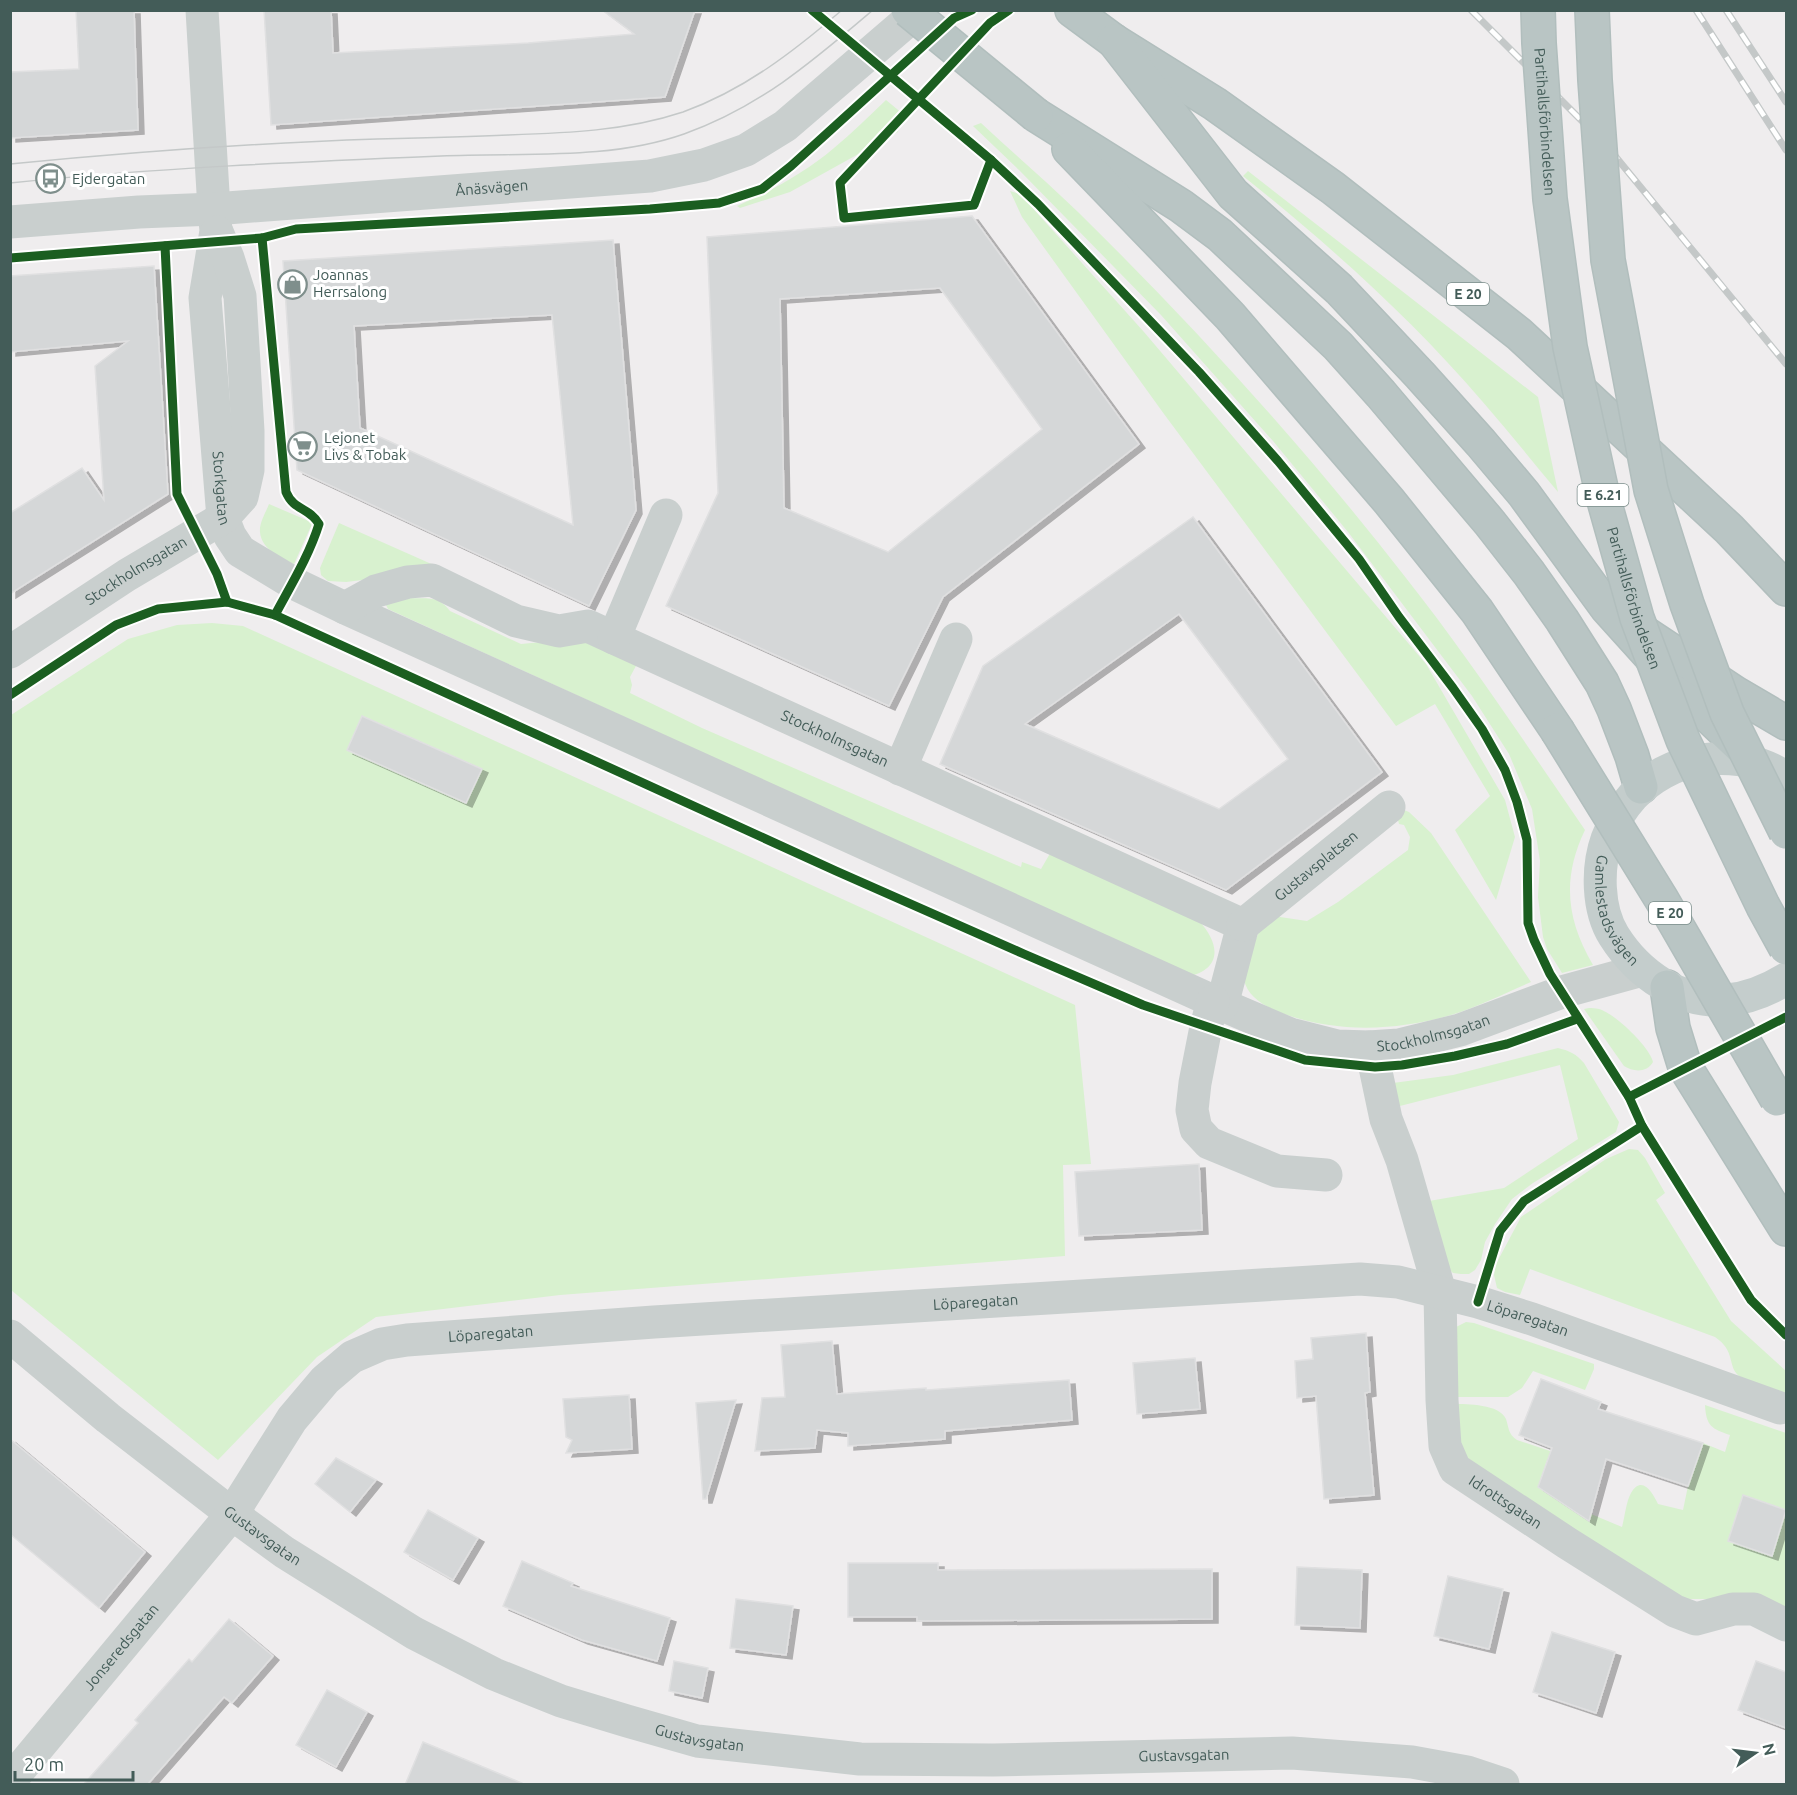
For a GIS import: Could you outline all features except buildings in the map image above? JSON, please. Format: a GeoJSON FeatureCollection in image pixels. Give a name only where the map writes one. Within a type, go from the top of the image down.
{"type":"FeatureCollection","features":[{"type":"Feature","properties":{"kind":"highway","name":"E 20"},"geometry":{"type":"LineString","coordinates":[[908,10],[1036,115],[1230,316],[1389,501],[1477,611],[1557,730],[1662,900],[1782,1106]]}},
{"type":"Feature","properties":{"kind":"highway","name":"E 20"},"geometry":{"type":"LineString","coordinates":[[1072,10],[1114,41],[1215,104],[1333,188],[1519,334],[1729,529],[1786,589]]}},
{"type":"Feature","properties":{"kind":"highway","name":"Partihallsförbindelsen"},"geometry":{"type":"LineString","coordinates":[[1538,10],[1550,199],[1570,347],[1603,497],[1637,618],[1683,740],[1763,906],[1786,948]]}},
{"type":"Feature","properties":{"kind":"highway","name":"E 6.21"},"geometry":{"type":"LineString","coordinates":[[1592,10],[1608,260],[1651,490],[1687,604],[1727,713],[1786,832]]}},
{"type":"Feature","properties":{"kind":"highway"},"geometry":{"type":"LineString","coordinates":[[1114,41],[1233,194],[1339,289],[1481,443],[1524,494],[1607,608],[1681,690],[1773,771]]}},
{"type":"Feature","properties":{"kind":"highway"},"geometry":{"type":"LineString","coordinates":[[1036,115],[1181,206],[1220,235],[1338,346],[1490,523],[1569,630],[1602,683],[1614,709],[1641,787]]}},
{"type":"Feature","properties":{"kind":"highway"},"geometry":{"type":"LineString","coordinates":[[1607,608],[1735,693],[1786,723]]}},
{"type":"Feature","properties":{"kind":"highway"},"geometry":{"type":"LineString","coordinates":[[1654,979],[1673,1028],[1684,1067],[1786,1229]]}},
{"type":"Feature","properties":{"kind":"main road","name":"Gamlestadsvägen"},"geometry":{"type":"LineString","coordinates":[[1773,771],[1740,759],[1719,758],[1690,762],[1659,775],[1641,787],[1613,823],[1602,855],[1600,888],[1604,911],[1613,935],[1654,979],[1696,998],[1726,1000],[1765,992],[1786,979]]}},
{"type":"Feature","properties":{"kind":"street","name":"Storkgatan"},"geometry":{"type":"LineString","coordinates":[[202,10],[215,220],[205,298],[219,447],[223,518]]}},
{"type":"Feature","properties":{"kind":"street","name":"Ånäsvägen"},"geometry":{"type":"LineString","coordinates":[[10,222],[139,212],[215,220],[650,176],[704,165],[747,150],[785,126],[920,10]]}},
{"type":"Feature","properties":{"kind":"street"},"geometry":{"type":"LineString","coordinates":[[615,638],[666,515]]}},
{"type":"Feature","properties":{"kind":"street","name":"Stockholmsgatan"},"geometry":{"type":"LineString","coordinates":[[10,652],[127,575],[223,518],[240,550],[293,583],[1217,1003],[1290,1034],[1337,1046],[1399,1045],[1460,1029],[1562,992],[1654,979]]}},
{"type":"Feature","properties":{"kind":"street","name":"Stockholmsgatan"},"geometry":{"type":"LineString","coordinates":[[345,608],[376,591],[408,582],[432,580],[516,621],[559,631],[588,626],[1243,925]]}},
{"type":"Feature","properties":{"kind":"street"},"geometry":{"type":"LineString","coordinates":[[900,769],[956,639]]}},
{"type":"Feature","properties":{"kind":"street","name":"Gustavsplatsen"},"geometry":{"type":"LineString","coordinates":[[1243,925],[1389,807]]}},
{"type":"Feature","properties":{"kind":"street"},"geometry":{"type":"LineString","coordinates":[[1243,925],[1217,1003],[1206,1027],[1192,1110],[1196,1129],[1209,1143],[1277,1171],[1326,1175]]}},
{"type":"Feature","properties":{"kind":"street","name":"Idrottsgatan"},"geometry":{"type":"LineString","coordinates":[[1369,1047],[1386,1119],[1401,1160],[1440,1292],[1445,1446],[1455,1468],[1567,1543],[1675,1611],[1696,1620],[1733,1609],[1754,1609],[1786,1625]]}},
{"type":"Feature","properties":{"kind":"street","name":"Löparegatan"},"geometry":{"type":"LineString","coordinates":[[232,1514],[292,1419],[325,1380],[352,1357],[382,1344],[418,1339],[654,1322],[1360,1279],[1398,1282],[1532,1319],[1780,1408]]}},
{"type":"Feature","properties":{"kind":"street","name":"Gustavsgatan"},"geometry":{"type":"LineString","coordinates":[[10,1336],[108,1418],[284,1552],[414,1634],[494,1674],[561,1701],[697,1741],[860,1759],[993,1761],[1292,1753],[1412,1762],[1467,1772],[1503,1785]]}},
{"type":"Feature","properties":{"kind":"street","name":"Jonseredsgatan"},"geometry":{"type":"LineString","coordinates":[[10,1781],[232,1514]]}},
{"type":"Feature","properties":{"kind":"green space"},"geometry":{"type":"Polygon","coordinates":[[[886,100],[903,114],[898,132],[790,192],[740,208],[737,206],[812,165],[841,142],[886,100]]]}},
{"type":"Feature","properties":{"kind":"green space"},"geometry":{"type":"Polygon","coordinates":[[[981,123],[1122,255],[1207,344],[1329,482],[1453,640],[1585,830],[1573,865],[1570,898],[1577,931],[1593,965],[1562,973],[1547,949],[1543,937],[1538,897],[1540,861],[1532,809],[1509,754],[1472,696],[1348,532],[1273,441],[1161,315],[973,126],[981,123]]]}},
{"type":"Feature","properties":{"kind":"green space"},"geometry":{"type":"Polygon","coordinates":[[[1248,171],[1538,397],[1558,492],[1482,401],[1427,340],[1337,255],[1243,176],[1248,171]]]}},
{"type":"Feature","properties":{"kind":"green space"},"geometry":{"type":"Polygon","coordinates":[[[1010,191],[1020,194],[1144,332],[1426,664],[1505,800],[1515,837],[1496,900],[1455,830],[1490,796],[1435,704],[1396,726],[1164,414],[1022,217],[1010,191]]]}},
{"type":"Feature","properties":{"kind":"green space"},"geometry":{"type":"Polygon","coordinates":[[[269,504],[312,524],[294,564],[272,552],[261,538],[261,525],[269,504]]]}},
{"type":"Feature","properties":{"kind":"green space"},"geometry":{"type":"Polygon","coordinates":[[[339,523],[445,570],[346,582],[328,581],[321,575],[320,568],[339,523]]]}},
{"type":"Feature","properties":{"kind":"green space"},"geometry":{"type":"Polygon","coordinates":[[[409,598],[437,600],[450,611],[521,644],[573,639],[590,642],[637,664],[630,677],[632,685],[630,693],[702,728],[1021,867],[1022,862],[1041,869],[1052,850],[1199,921],[1214,945],[1213,960],[1202,972],[1191,976],[388,609],[384,601],[409,598]]]}},
{"type":"Feature","properties":{"kind":"green space"},"geometry":{"type":"Polygon","coordinates":[[[212,623],[243,626],[1075,1005],[1091,1164],[1063,1165],[1065,1256],[560,1295],[376,1317],[317,1357],[218,1460],[11,1290],[11,715],[128,639],[177,625],[212,623]]]}},
{"type":"Feature","properties":{"kind":"green space"},"geometry":{"type":"Polygon","coordinates":[[[1404,810],[1431,833],[1531,982],[1451,1015],[1388,1027],[1346,1027],[1304,1020],[1271,1009],[1259,1001],[1249,992],[1244,976],[1250,953],[1267,915],[1307,921],[1338,902],[1408,850],[1410,837],[1404,825],[1399,824],[1398,820],[1404,810]]]}},
{"type":"Feature","properties":{"kind":"green space"},"geometry":{"type":"Polygon","coordinates":[[[1584,1009],[1605,1012],[1630,1031],[1650,1055],[1653,1062],[1650,1066],[1640,1070],[1624,1066],[1584,1009]]]}},
{"type":"Feature","properties":{"kind":"green space"},"geometry":{"type":"Polygon","coordinates":[[[1558,1048],[1573,1053],[1584,1063],[1619,1122],[1616,1132],[1533,1183],[1512,1199],[1485,1242],[1481,1260],[1475,1270],[1469,1274],[1453,1273],[1448,1268],[1429,1201],[1504,1188],[1578,1139],[1560,1065],[1396,1107],[1393,1083],[1453,1075],[1558,1048]]]}},
{"type":"Feature","properties":{"kind":"green space"},"geometry":{"type":"Polygon","coordinates":[[[1629,1149],[1638,1150],[1645,1158],[1665,1193],[1656,1200],[1731,1321],[1786,1371],[1786,1397],[1739,1376],[1733,1368],[1726,1348],[1715,1337],[1530,1269],[1520,1295],[1497,1288],[1494,1275],[1496,1264],[1521,1217],[1606,1159],[1629,1149]]]}},
{"type":"Feature","properties":{"kind":"green space"},"geometry":{"type":"Polygon","coordinates":[[[1466,1322],[1594,1364],[1585,1390],[1533,1371],[1522,1388],[1508,1397],[1454,1397],[1456,1327],[1466,1322]]]}},
{"type":"Feature","properties":{"kind":"green space"},"geometry":{"type":"Polygon","coordinates":[[[1453,1404],[1482,1406],[1497,1410],[1506,1419],[1514,1438],[1553,1452],[1547,1460],[1538,1487],[1589,1521],[1591,1514],[1622,1527],[1631,1493],[1639,1485],[1647,1487],[1658,1504],[1683,1510],[1688,1486],[1703,1443],[1725,1452],[1730,1435],[1711,1426],[1705,1405],[1786,1433],[1786,1613],[1707,1599],[1684,1599],[1475,1468],[1459,1446],[1453,1404]]]}},
{"type":"Feature","properties":{"kind":"tram line"},"geometry":{"type":"LineString","coordinates":[[10,164],[239,146],[574,132],[640,123],[683,112],[727,93],[786,55],[842,10]]}},
{"type":"Feature","properties":{"kind":"tram line"},"geometry":{"type":"LineString","coordinates":[[10,183],[118,173],[279,163],[441,156],[564,154],[655,143],[711,123],[761,96],[807,65],[873,10]]}},
{"type":"Feature","properties":{"kind":"railway"},"geometry":{"type":"LineString","coordinates":[[1471,10],[1606,145],[1786,364]]}},
{"type":"Feature","properties":{"kind":"railway"},"geometry":{"type":"LineString","coordinates":[[1696,10],[1786,150]]}},
{"type":"Feature","properties":{"kind":"railway"},"geometry":{"type":"LineString","coordinates":[[1726,10],[1786,102]]}},
{"type":"Feature","properties":{"kind":"cycle path"},"geometry":{"type":"LineString","coordinates":[[812,10],[991,160],[1038,204],[1199,372],[1278,461],[1359,559],[1482,729],[1505,770],[1517,802],[1527,840],[1528,923],[1550,974],[1629,1097],[1642,1126],[1751,1300],[1786,1335]]}},
{"type":"Feature","properties":{"kind":"cycle path"},"geometry":{"type":"LineString","coordinates":[[10,258],[262,238],[296,229],[719,203],[762,189],[791,166],[954,18],[972,10]]}},
{"type":"Feature","properties":{"kind":"cycle path"},"geometry":{"type":"LineString","coordinates":[[991,160],[974,205],[844,218],[840,183],[990,23],[1009,10]]}},
{"type":"Feature","properties":{"kind":"cycle path"},"geometry":{"type":"LineString","coordinates":[[262,238],[286,492],[293,503],[311,514],[319,524],[305,559],[275,615]]}},
{"type":"Feature","properties":{"kind":"cycle path"},"geometry":{"type":"LineString","coordinates":[[165,246],[177,494],[217,574],[227,602]]}},
{"type":"Feature","properties":{"kind":"cycle path"},"geometry":{"type":"LineString","coordinates":[[10,695],[116,625],[158,609],[227,602],[275,615],[836,871],[1143,1005],[1305,1060],[1375,1067],[1402,1065],[1507,1044],[1577,1019]]}},
{"type":"Feature","properties":{"kind":"cycle path"},"geometry":{"type":"LineString","coordinates":[[1629,1097],[1786,1017]]}},
{"type":"Feature","properties":{"kind":"cycle path"},"geometry":{"type":"LineString","coordinates":[[1478,1302],[1500,1231],[1524,1201],[1642,1126]]}},
{"type":"Feature","properties":{"kind":"place","name":"Ejdergatan"},"geometry":{"type":"Point","coordinates":[51,179]}},
{"type":"Feature","properties":{"kind":"place","name":"Joannas Herrsalong"},"geometry":{"type":"Point","coordinates":[292,284]}},
{"type":"Feature","properties":{"kind":"place","name":"Lejonet Livs & Tobak"},"geometry":{"type":"Point","coordinates":[303,447]}}]}
